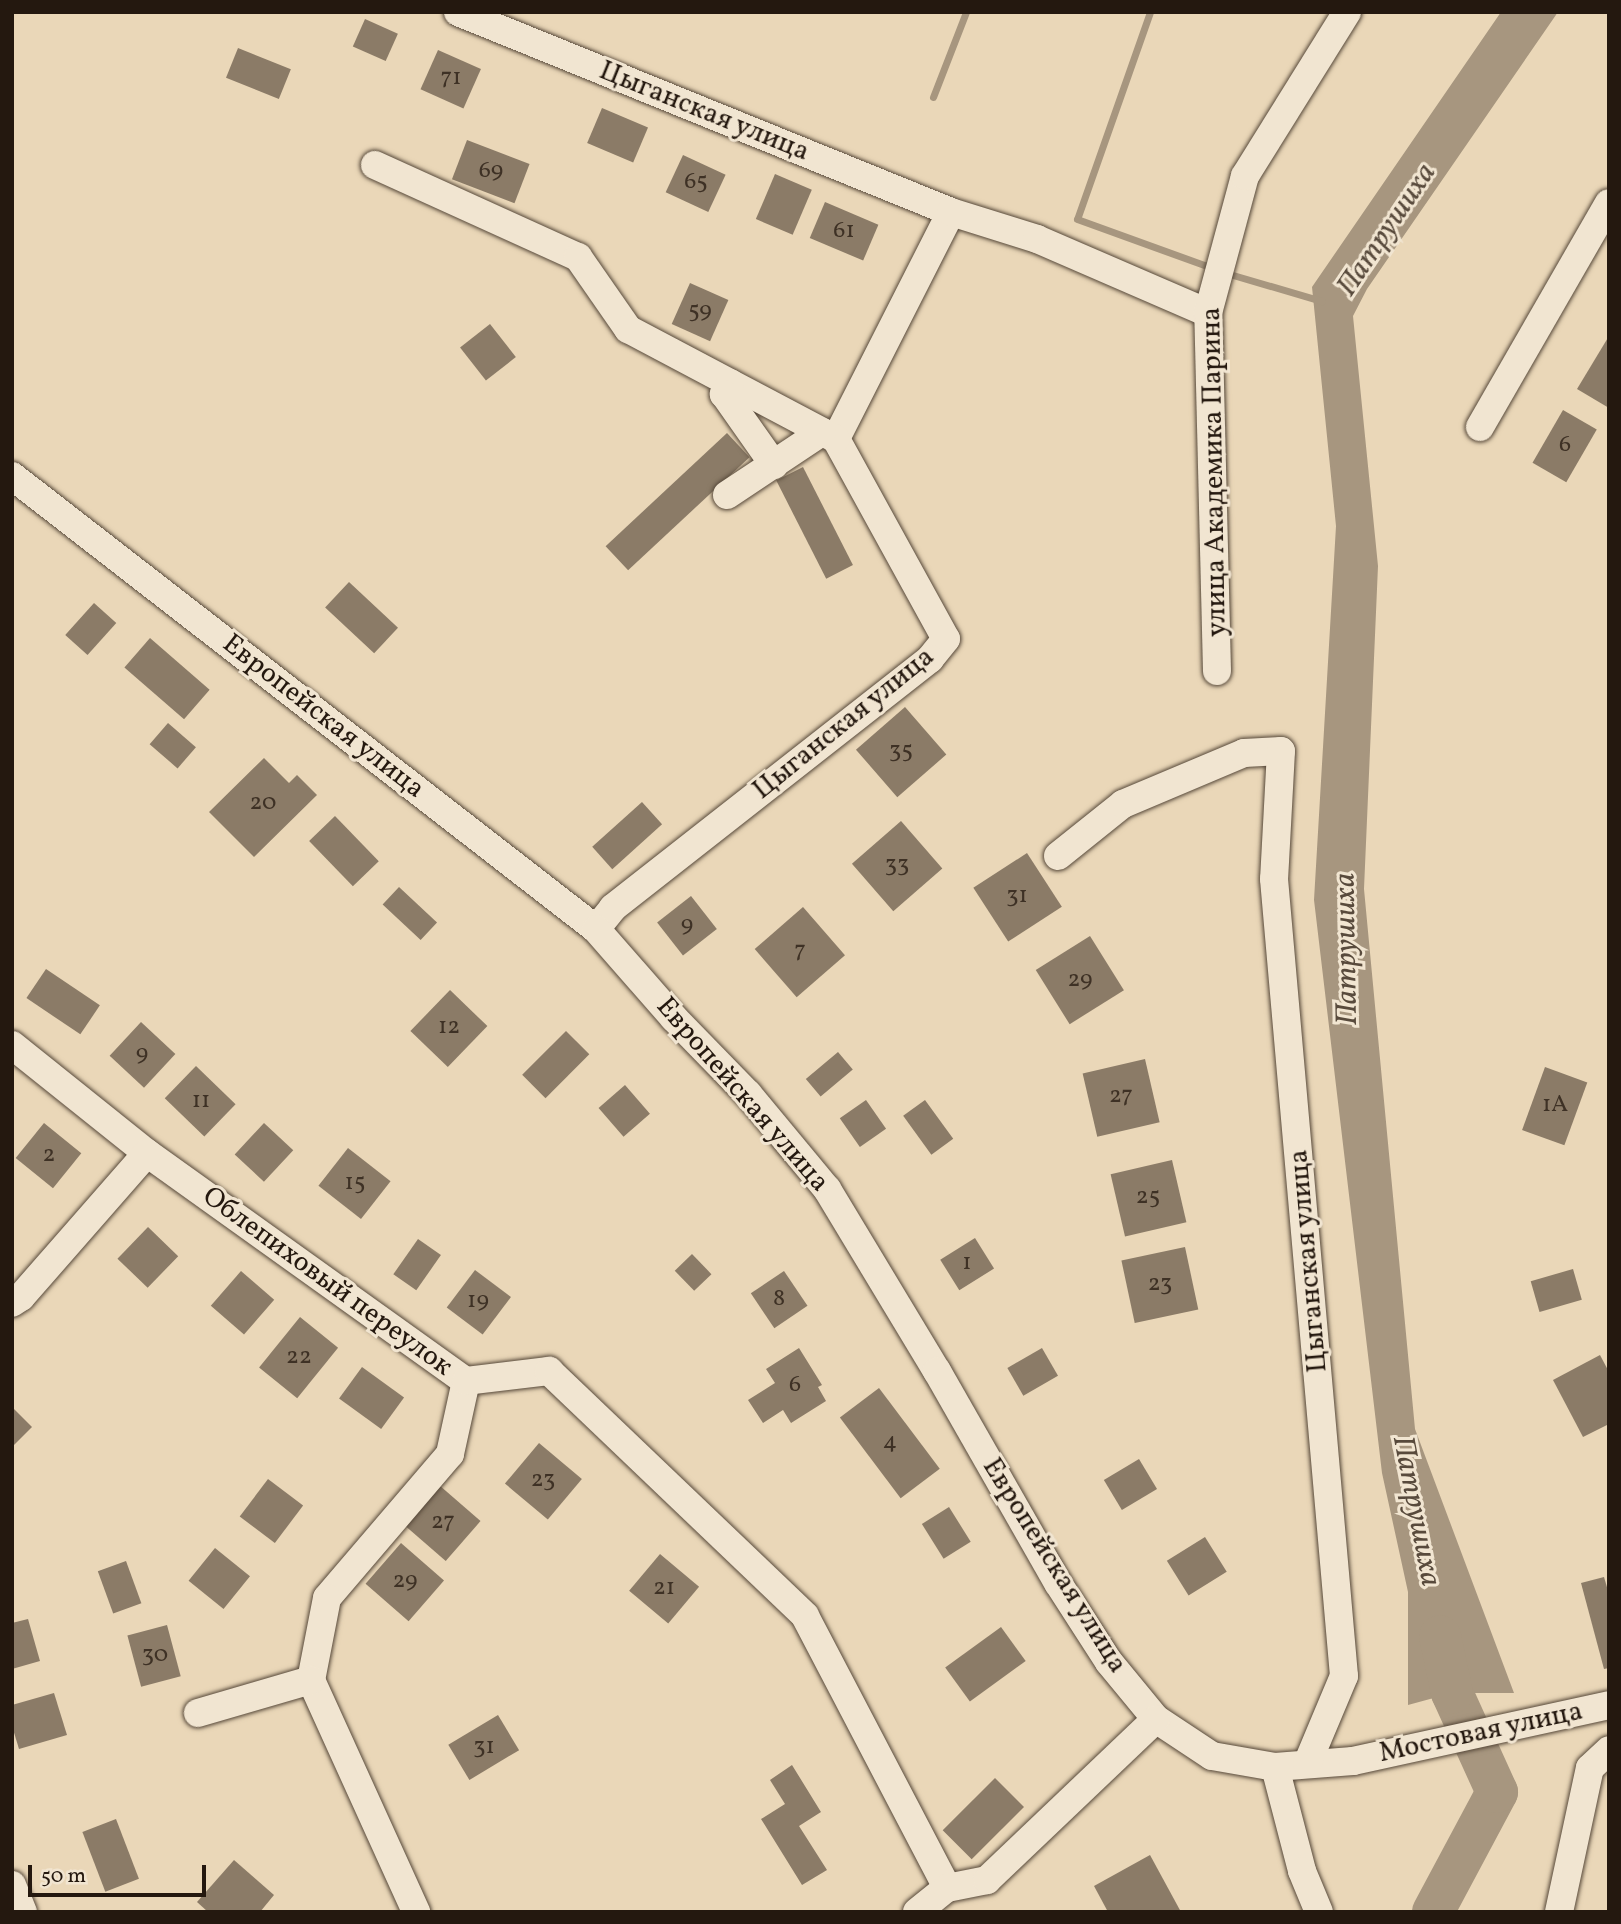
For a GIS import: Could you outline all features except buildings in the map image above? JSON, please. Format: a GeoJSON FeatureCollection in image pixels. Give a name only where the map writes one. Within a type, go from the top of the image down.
{"type":"FeatureCollection","features":[{"type":"Feature","properties":{"kind":"street","name":"Цыганская улица"},"geometry":{"type":"LineString","coordinates":[[458,12],[951,212],[1037,239],[1208,313]]}},
{"type":"Feature","properties":{"kind":"street","name":"улица Академика Парина"},"geometry":{"type":"LineString","coordinates":[[1217,671],[1208,313],[1245,176],[1348,12]]}},
{"type":"Feature","properties":{"kind":"street"},"geometry":{"type":"LineString","coordinates":[[375,165],[578,257],[628,329],[829,435]]}},
{"type":"Feature","properties":{"kind":"street"},"geometry":{"type":"LineString","coordinates":[[1480,427],[1609,203]]}},
{"type":"Feature","properties":{"kind":"street"},"geometry":{"type":"LineString","coordinates":[[727,495],[829,435],[951,212]]}},
{"type":"Feature","properties":{"kind":"street"},"geometry":{"type":"LineString","coordinates":[[730,383],[724,394],[774,465]]}},
{"type":"Feature","properties":{"kind":"street","name":"Цыганская улица"},"geometry":{"type":"LineString","coordinates":[[596,929],[613,908],[930,659],[946,639],[829,435]]}},
{"type":"Feature","properties":{"kind":"street","name":"Европейская улица"},"geometry":{"type":"LineString","coordinates":[[12,476],[596,929],[674,1018],[748,1094],[827,1189],[937,1371],[1058,1583],[1109,1662],[1156,1719],[1212,1756],[1275,1767],[1353,1761]]}},
{"type":"Feature","properties":{"kind":"street","name":"Цыганская улица"},"geometry":{"type":"LineString","coordinates":[[1058,856],[1123,804],[1244,753],[1281,751],[1274,879],[1344,1676],[1307,1764]]}},
{"type":"Feature","properties":{"kind":"street","name":"Облепиховый переулок"},"geometry":{"type":"LineString","coordinates":[[12,1045],[148,1153],[466,1381],[450,1454],[327,1598],[311,1680]]}},
{"type":"Feature","properties":{"kind":"street"},"geometry":{"type":"LineString","coordinates":[[12,1303],[21,1297],[148,1153]]}},
{"type":"Feature","properties":{"kind":"street"},"geometry":{"type":"LineString","coordinates":[[466,1381],[549,1371],[805,1616],[947,1888]]}},
{"type":"Feature","properties":{"kind":"street"},"geometry":{"type":"LineString","coordinates":[[198,1713],[311,1680],[416,1912]]}},
{"type":"Feature","properties":{"kind":"street","name":"Мостовая улица"},"geometry":{"type":"LineString","coordinates":[[1353,1761],[1609,1705]]}},
{"type":"Feature","properties":{"kind":"street"},"geometry":{"type":"LineString","coordinates":[[917,1912],[947,1888],[987,1880],[1156,1719]]}},
{"type":"Feature","properties":{"kind":"street"},"geometry":{"type":"LineString","coordinates":[[1559,1912],[1590,1768],[1609,1750]]}},
{"type":"Feature","properties":{"kind":"street"},"geometry":{"type":"LineString","coordinates":[[1275,1767],[1302,1871],[1319,1912]]}},
{"type":"Feature","properties":{"kind":"street"},"geometry":{"type":"LineString","coordinates":[[12,1885],[23,1912]]}},
{"type":"Feature","properties":{"kind":"water"},"geometry":{"type":"Polygon","coordinates":[[[1501,12],[1558,12],[1367,289],[1353,316],[1378,566],[1364,889],[1415,1429],[1514,1693],[1452,1693],[1408,1705],[1408,1592],[1382,1473],[1314,900],[1336,526],[1312,287],[1501,12]]]}},
{"type":"Feature","properties":{"kind":"waterway"},"geometry":{"type":"LineString","coordinates":[[933,97],[966,12]]}},
{"type":"Feature","properties":{"kind":"waterway"},"geometry":{"type":"LineString","coordinates":[[1150,12],[1077,219],[1215,269]]}},
{"type":"Feature","properties":{"kind":"waterway"},"geometry":{"type":"LineString","coordinates":[[1226,273],[1322,301]]}},
{"type":"Feature","properties":{"kind":"waterway","name":"Патрушиха"},"geometry":{"type":"LineString","coordinates":[[1433,1912],[1497,1792],[1452,1693],[1440,1636]]}}]}
